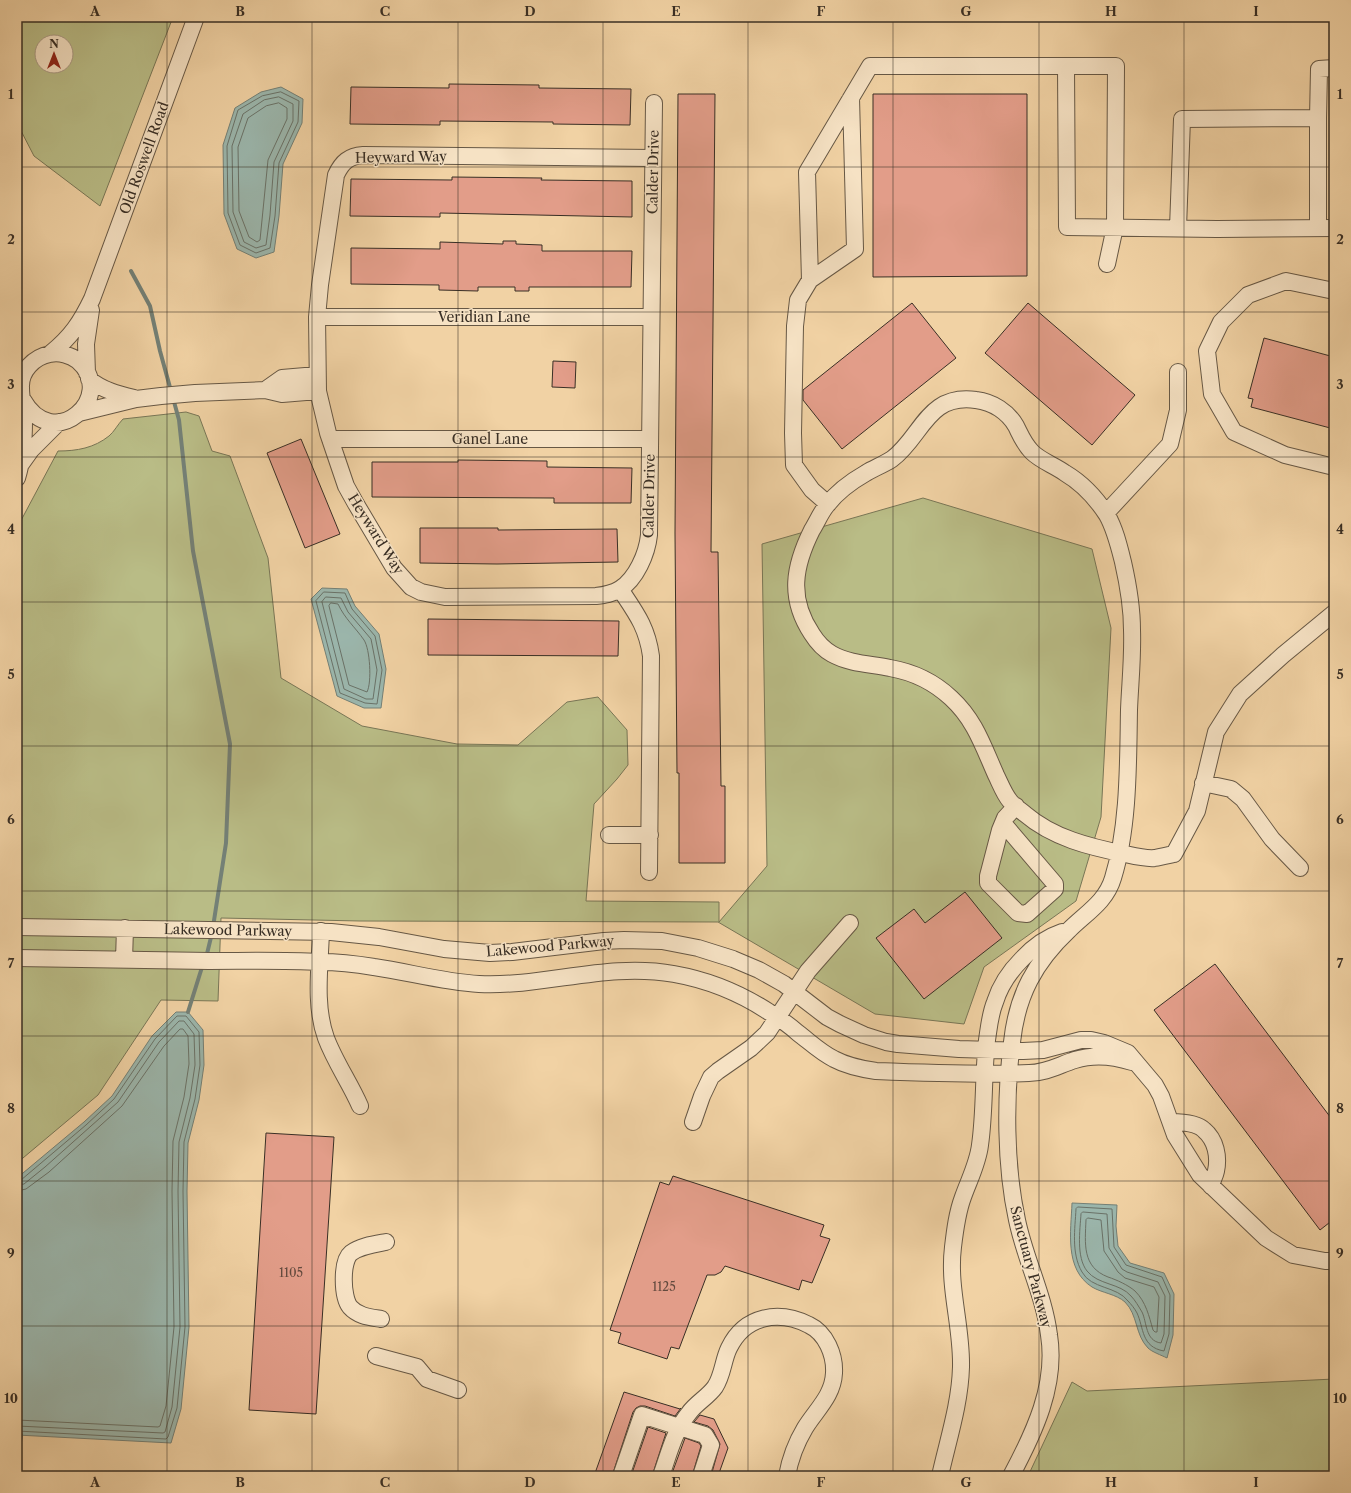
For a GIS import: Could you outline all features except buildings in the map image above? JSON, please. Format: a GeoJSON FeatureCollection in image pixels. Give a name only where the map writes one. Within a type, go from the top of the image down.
{"type":"FeatureCollection","features":[{"type":"Feature","properties":{"kind":"street","name":"Old Roswell Road"},"geometry":{"type":"LineString","coordinates":[[19,471],[24,432],[20,386],[26,369],[25,362],[51,353],[63,344],[74,332],[84,317],[196,17]]}},
{"type":"Feature","properties":{"kind":"street"},"geometry":{"type":"LineString","coordinates":[[810,280],[807,172],[870,66],[1116,66],[1115,227],[1107,264]]}},
{"type":"Feature","properties":{"kind":"street"},"geometry":{"type":"LineString","coordinates":[[1066,66],[1068,227],[1334,228]]}},
{"type":"Feature","properties":{"kind":"street"},"geometry":{"type":"LineString","coordinates":[[1318,228],[1319,69],[1334,68]]}},
{"type":"Feature","properties":{"kind":"street"},"geometry":{"type":"LineString","coordinates":[[828,504],[812,490],[794,465],[793,433],[795,326],[798,300],[810,280],[854,249],[851,98]]}},
{"type":"Feature","properties":{"kind":"street","name":"Calder Drive"},"geometry":{"type":"LineString","coordinates":[[620,589],[629,582],[648,545],[654,103]]}},
{"type":"Feature","properties":{"kind":"street"},"geometry":{"type":"LineString","coordinates":[[1178,228],[1182,119],[1318,118]]}},
{"type":"Feature","properties":{"kind":"street","name":"Heyward Way"},"geometry":{"type":"LineString","coordinates":[[620,589],[609,595],[596,596],[445,597],[421,592],[410,587],[394,568],[346,486],[330,439],[317,383],[316,317],[336,175],[340,166],[346,160],[354,156],[653,158]]}},
{"type":"Feature","properties":{"kind":"street"},"geometry":{"type":"LineString","coordinates":[[1334,291],[1286,282],[1248,295],[1221,322],[1207,351],[1212,394],[1234,432],[1285,455],[1334,467]]}},
{"type":"Feature","properties":{"kind":"street","name":"Old Roswell Road"},"geometry":{"type":"LineString","coordinates":[[19,471],[31,450],[60,422],[70,420],[79,413],[85,406],[89,397],[91,388],[88,376],[86,344],[92,299]]}},
{"type":"Feature","properties":{"kind":"street","name":"Veridian Lane"},"geometry":{"type":"LineString","coordinates":[[316,317],[651,317]]}},
{"type":"Feature","properties":{"kind":"street"},"geometry":{"type":"LineString","coordinates":[[51,353],[60,353],[76,360],[83,366],[88,376],[95,384],[105,390],[136,399]]}},
{"type":"Feature","properties":{"kind":"street"},"geometry":{"type":"LineString","coordinates":[[1106,513],[1170,444],[1178,410],[1178,372]]}},
{"type":"Feature","properties":{"kind":"street"},"geometry":{"type":"LineString","coordinates":[[79,413],[136,399],[196,392],[265,390],[282,378],[317,383]]}},
{"type":"Feature","properties":{"kind":"street"},"geometry":{"type":"LineString","coordinates":[[20,395],[28,410],[37,418],[48,422],[60,422]]}},
{"type":"Feature","properties":{"kind":"street"},"geometry":{"type":"LineString","coordinates":[[940,1476],[958,1400],[961,1367],[960,1338],[952,1290],[952,1247],[958,1214],[980,1148],[986,1050],[990,1020],[995,1001],[1008,976],[1027,954],[1040,943],[1053,935],[1069,930],[1099,904],[1113,881],[1119,853],[1125,816],[1132,628],[1124,565],[1112,525],[1106,513],[1082,484],[1034,454],[1021,438],[1016,425],[1009,416],[992,405],[973,399],[944,404],[935,410],[919,426],[902,450],[890,460],[854,481],[828,504],[801,553],[798,566],[797,594],[799,607],[808,628],[821,646],[829,653],[852,661],[907,671],[920,677],[950,697],[969,718],[982,740],[994,770],[1009,800],[1033,821],[1062,837],[1079,843],[1119,853],[1155,858],[1174,854],[1197,811],[1216,732],[1240,694],[1283,655],[1334,613]]}},
{"type":"Feature","properties":{"kind":"street","name":"Ganel Lane"},"geometry":{"type":"LineString","coordinates":[[330,439],[650,439]]}},
{"type":"Feature","properties":{"kind":"street"},"geometry":{"type":"LineString","coordinates":[[620,589],[646,630],[651,656],[649,872]]}},
{"type":"Feature","properties":{"kind":"street"},"geometry":{"type":"LineString","coordinates":[[1203,783],[1231,789],[1243,799],[1272,839],[1300,868]]}},
{"type":"Feature","properties":{"kind":"street"},"geometry":{"type":"LineString","coordinates":[[1003,823],[1055,884],[1055,890],[1027,914],[1018,913],[988,883],[988,876],[1003,823],[1005,818],[1016,806]]}},
{"type":"Feature","properties":{"kind":"street"},"geometry":{"type":"LineString","coordinates":[[609,835],[650,835]]}},
{"type":"Feature","properties":{"kind":"street"},"geometry":{"type":"LineString","coordinates":[[693,1122],[702,1096],[711,1077],[718,1070],[759,1041],[777,1018],[808,971],[850,923]]}},
{"type":"Feature","properties":{"kind":"street","name":"Lakewood Parkway"},"geometry":{"type":"LineString","coordinates":[[17,927],[321,932],[379,936],[444,949],[490,953],[604,941],[662,941],[698,948],[733,959],[759,970],[784,984],[834,1020],[854,1031],[876,1039],[898,1044],[1011,1051],[1043,1050],[1071,1042],[1091,1040],[1117,1047],[1128,1053],[1155,1085],[1175,1135],[1200,1175],[1266,1238],[1293,1254],[1326,1261],[1334,1261]]}},
{"type":"Feature","properties":{"kind":"street"},"geometry":{"type":"LineString","coordinates":[[124,960],[125,928]]}},
{"type":"Feature","properties":{"kind":"street","name":"Sanctuary Parkway"},"geometry":{"type":"LineString","coordinates":[[1011,1476],[1030,1440],[1039,1418],[1046,1396],[1051,1356],[1050,1338],[1046,1319],[1022,1241],[1013,1199],[1009,1147],[1011,1051],[1017,1010],[1023,991],[1042,960],[1069,930]]}},
{"type":"Feature","properties":{"kind":"street"},"geometry":{"type":"LineString","coordinates":[[321,932],[320,1003],[322,1021],[326,1037],[360,1106]]}},
{"type":"Feature","properties":{"kind":"street"},"geometry":{"type":"LineString","coordinates":[[17,958],[320,962],[371,966],[444,980],[480,984],[528,982],[622,970],[646,971],[673,974],[696,979],[721,987],[744,997],[777,1018],[834,1060],[853,1067],[876,1071],[984,1074],[1043,1072],[1087,1057],[1112,1057],[1136,1063]]}},
{"type":"Feature","properties":{"kind":"street"},"geometry":{"type":"LineString","coordinates":[[1171,1122],[1181,1122],[1204,1129],[1214,1142],[1217,1154],[1216,1170],[1210,1186]]}},
{"type":"Feature","properties":{"kind":"street"},"geometry":{"type":"LineString","coordinates":[[380,1319],[361,1316],[349,1306],[343,1282],[348,1256],[352,1252],[366,1246],[386,1242]]}},
{"type":"Feature","properties":{"kind":"street"},"geometry":{"type":"LineString","coordinates":[[661,1476],[675,1436],[689,1412],[714,1388],[721,1375],[728,1349],[738,1334],[747,1326],[767,1317],[788,1317],[812,1326],[827,1342],[831,1352],[834,1373],[829,1393],[799,1439],[793,1452],[787,1476]]}},
{"type":"Feature","properties":{"kind":"street"},"geometry":{"type":"LineString","coordinates":[[376,1356],[417,1367],[427,1379],[458,1390]]}},
{"type":"Feature","properties":{"kind":"street"},"geometry":{"type":"LineString","coordinates":[[621,1476],[642,1415],[705,1435],[711,1445],[701,1476]]}},
{"type":"Feature","properties":{"kind":"green space"},"geometry":{"type":"Polygon","coordinates":[[[17,17],[173,17],[100,206],[34,156],[17,123],[17,17]]]}},
{"type":"Feature","properties":{"kind":"green space"},"geometry":{"type":"Polygon","coordinates":[[[186,412],[199,416],[212,451],[230,456],[268,558],[281,678],[362,726],[457,744],[518,745],[567,702],[598,697],[627,730],[628,765],[594,804],[586,901],[719,902],[719,922],[767,866],[762,544],[923,498],[1092,549],[1111,628],[1101,817],[1076,901],[984,967],[964,1024],[875,1014],[718,922],[360,921],[221,918],[218,1001],[161,1000],[98,1095],[17,1163],[17,528],[58,451],[91,446],[111,434],[123,419],[186,412]]]}},
{"type":"Feature","properties":{"kind":"green space"},"geometry":{"type":"Polygon","coordinates":[[[1334,1379],[1334,1476],[1028,1476],[1072,1382],[1087,1391],[1334,1379]]]}},
{"type":"Feature","properties":{"kind":"water"},"geometry":{"type":"Polygon","coordinates":[[[281,87],[303,99],[302,123],[283,164],[279,216],[274,252],[256,258],[237,249],[224,214],[223,145],[235,108],[261,92],[281,87]]]}},
{"type":"Feature","properties":{"kind":"water"},"geometry":{"type":"Polygon","coordinates":[[[322,588],[347,589],[355,606],[379,634],[386,669],[381,708],[364,708],[337,696],[311,599],[322,588]]]}},
{"type":"Feature","properties":{"kind":"water"},"geometry":{"type":"Polygon","coordinates":[[[176,1012],[188,1012],[203,1030],[204,1065],[199,1100],[188,1143],[187,1191],[189,1327],[181,1409],[171,1443],[17,1435],[17,1178],[84,1122],[112,1096],[152,1036],[176,1012]]]}},
{"type":"Feature","properties":{"kind":"water"},"geometry":{"type":"Polygon","coordinates":[[[1072,1203],[1117,1205],[1116,1226],[1118,1246],[1130,1263],[1164,1273],[1174,1294],[1173,1335],[1167,1358],[1152,1351],[1144,1343],[1132,1313],[1125,1302],[1117,1297],[1092,1287],[1083,1279],[1077,1270],[1071,1249],[1072,1203]]]}},
{"type":"Feature","properties":{"kind":"waterway"},"geometry":{"type":"LineString","coordinates":[[131,271],[150,306],[171,391]]}},
{"type":"Feature","properties":{"kind":"waterway"},"geometry":{"type":"LineString","coordinates":[[173,398],[179,420],[193,551],[230,744],[226,843],[213,927]]}},
{"type":"Feature","properties":{"kind":"waterway"},"geometry":{"type":"LineString","coordinates":[[206,958],[212,933]]}},
{"type":"Feature","properties":{"kind":"waterway"},"geometry":{"type":"LineString","coordinates":[[188,1012],[203,964]]}},
{"type":"Feature","properties":{"kind":"waterway"},"geometry":{"type":"LineString","coordinates":[[17,1462],[21,1435]]}}]}
